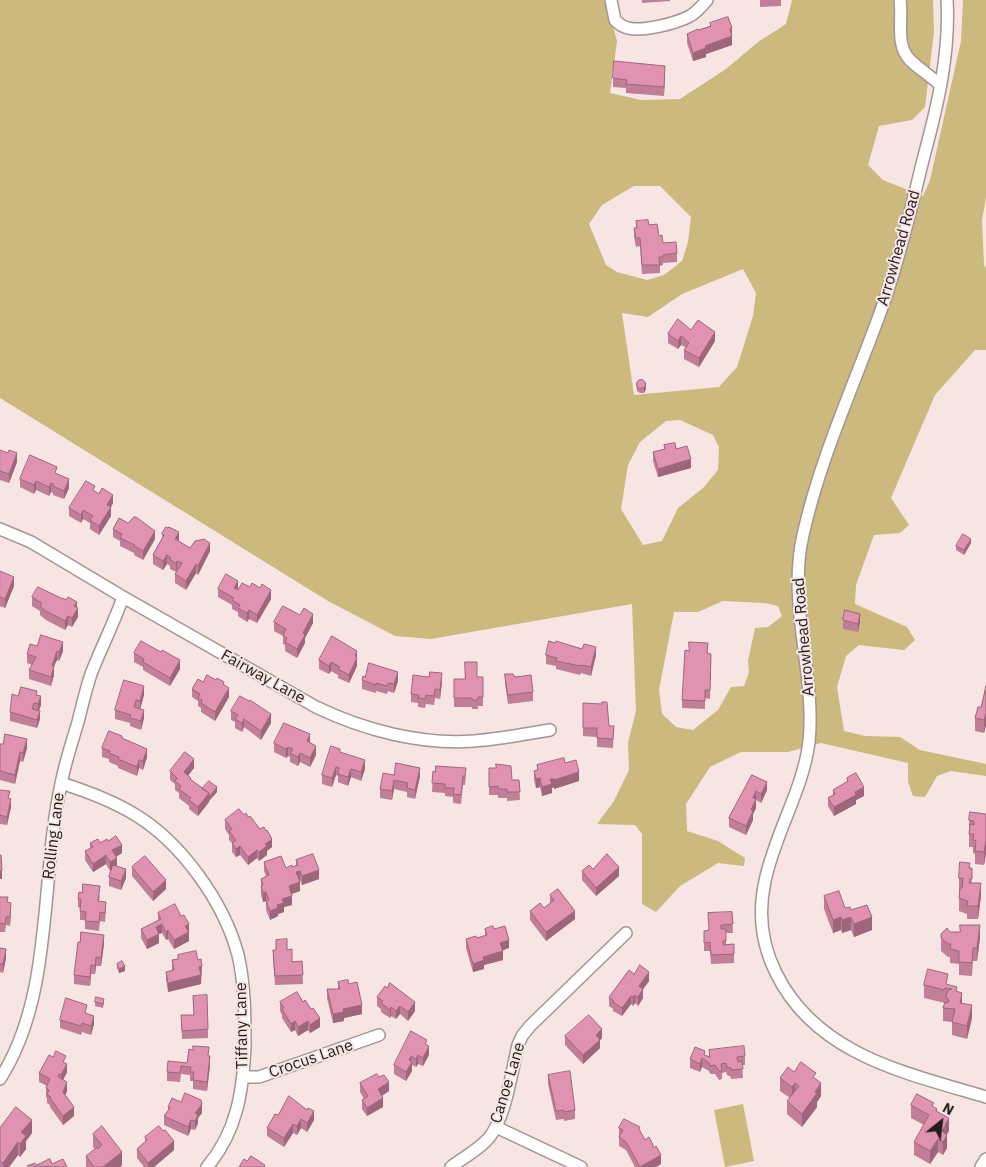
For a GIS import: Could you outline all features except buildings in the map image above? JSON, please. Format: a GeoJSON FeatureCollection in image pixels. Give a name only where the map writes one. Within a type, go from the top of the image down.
{"type":"FeatureCollection","features":[{"type":"Feature","properties":{"kind":"street"},"geometry":{"type":"LineString","coordinates":[[611,0],[615,20],[626,28],[634,29],[655,27],[688,17],[707,0]]}},
{"type":"Feature","properties":{"kind":"street"},"geometry":{"type":"LineString","coordinates":[[900,0],[902,45],[905,54],[940,85]]}},
{"type":"Feature","properties":{"kind":"street","name":"Arrowhead Road"},"geometry":{"type":"LineString","coordinates":[[947,0],[946,53],[936,113],[902,242],[885,300],[824,461],[811,500],[801,540],[798,574],[800,612],[811,720],[804,768],[771,854],[762,894],[761,916],[764,942],[780,982],[790,998],[823,1032],[847,1048],[881,1064],[986,1097]]}},
{"type":"Feature","properties":{"kind":"street","name":"Fairway Lane"},"geometry":{"type":"LineString","coordinates":[[0,529],[31,542],[307,702],[365,727],[388,733],[438,741],[497,739],[550,730]]}},
{"type":"Feature","properties":{"kind":"street","name":"Rolling Lane"},"geometry":{"type":"LineString","coordinates":[[0,1079],[18,1048],[34,989],[42,947],[52,834],[61,783],[91,674],[123,597]]}},
{"type":"Feature","properties":{"kind":"street","name":"Tiffany Lane"},"geometry":{"type":"LineString","coordinates":[[61,783],[114,803],[136,814],[153,828],[183,856],[211,895],[232,937],[241,971],[245,1009],[243,1077],[237,1115],[229,1135],[208,1167]]}},
{"type":"Feature","properties":{"kind":"street","name":"Canoe Lane"},"geometry":{"type":"LineString","coordinates":[[451,1167],[486,1141],[496,1127],[501,1116],[518,1045],[522,1036],[626,933]]}},
{"type":"Feature","properties":{"kind":"street","name":"Crocus Lane"},"geometry":{"type":"LineString","coordinates":[[243,1077],[259,1077],[379,1035]]}},
{"type":"Feature","properties":{"kind":"street"},"geometry":{"type":"LineString","coordinates":[[496,1127],[581,1167]]}},
{"type":"Feature","properties":{"kind":"street"},"geometry":{"type":"LineString","coordinates":[[981,1167],[986,1159]]}},
{"type":"Feature","properties":{"kind":"shaded area"},"geometry":{"type":"Polygon","coordinates":[[[0,0],[606,0],[617,41],[610,93],[641,100],[680,99],[726,69],[758,42],[786,24],[792,0],[933,0],[934,32],[925,107],[912,120],[879,126],[868,165],[883,180],[923,196],[930,180],[961,41],[963,0],[986,0],[986,198],[982,220],[984,265],[986,268],[986,350],[975,350],[935,395],[891,498],[909,525],[900,533],[874,535],[856,585],[855,604],[907,627],[915,640],[904,650],[859,645],[846,656],[837,687],[844,731],[865,736],[900,737],[920,750],[986,764],[986,776],[951,771],[937,776],[925,797],[913,796],[908,782],[908,763],[821,743],[788,752],[741,752],[710,767],[686,804],[687,831],[718,841],[745,858],[744,866],[718,863],[680,886],[656,912],[642,904],[642,834],[635,825],[597,824],[614,801],[629,770],[628,743],[636,711],[632,604],[431,639],[395,636],[328,601],[0,398],[0,0]],[[634,186],[602,205],[589,224],[606,265],[617,272],[647,280],[664,275],[682,261],[688,242],[691,217],[660,186],[634,186]],[[743,269],[682,294],[648,317],[622,313],[634,395],[719,387],[737,367],[753,316],[756,293],[743,269]],[[680,420],[666,421],[640,442],[628,465],[621,509],[643,545],[662,541],[678,508],[703,488],[718,470],[719,447],[713,435],[680,420]],[[723,601],[698,612],[674,612],[659,690],[662,714],[676,727],[693,730],[718,710],[731,687],[744,686],[749,672],[748,661],[755,628],[768,627],[782,616],[778,606],[765,603],[723,601]]]}},
{"type":"Feature","properties":{"kind":"shaded area"},"geometry":{"type":"Polygon","coordinates":[[[743,1104],[754,1161],[725,1167],[714,1110],[743,1104]]]}}]}
